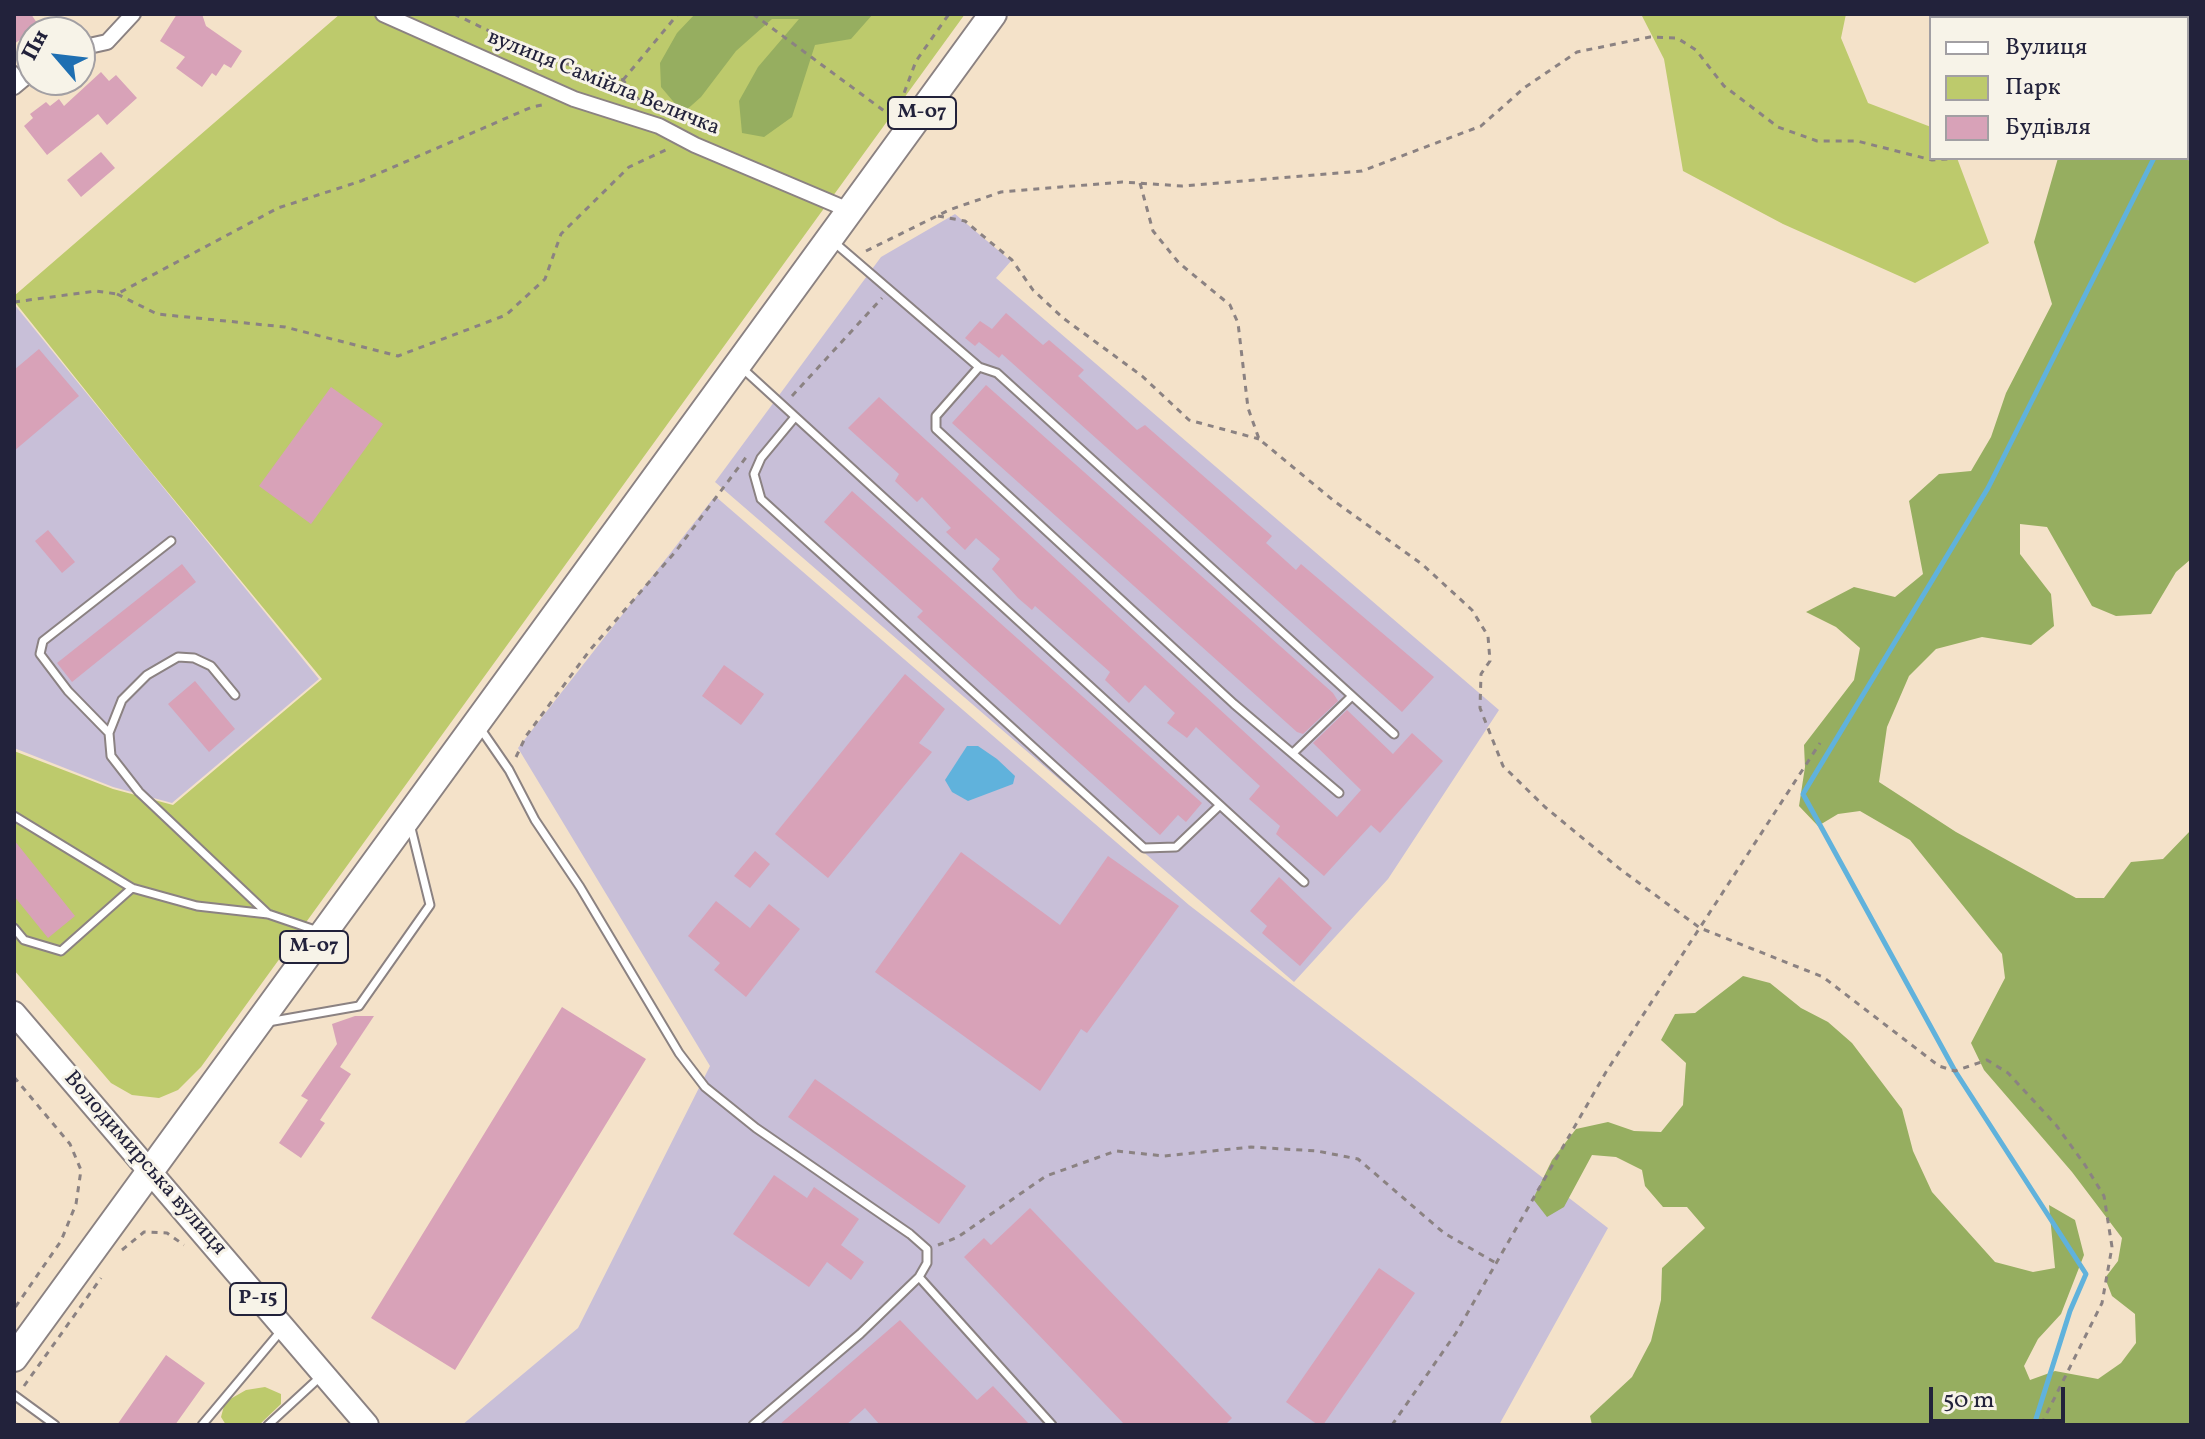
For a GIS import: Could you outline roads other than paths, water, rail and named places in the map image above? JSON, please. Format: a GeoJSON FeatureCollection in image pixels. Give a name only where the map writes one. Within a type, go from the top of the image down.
{"type":"FeatureCollection","features":[{"type":"Feature","properties":{"kind":"highway","name":"М-07"},"geometry":{"type":"LineString","coordinates":[[14,1358],[476,723],[740,367],[993,14]]}},
{"type":"Feature","properties":{"kind":"main road","name":"Володимирська вулиця"},"geometry":{"type":"LineString","coordinates":[[14,1013],[367,1425]]}},
{"type":"Feature","properties":{"kind":"street"},"geometry":{"type":"LineString","coordinates":[[96,44],[107,42],[133,14]]}},
{"type":"Feature","properties":{"kind":"street","name":"вулиця Самійла Величка"},"geometry":{"type":"LineString","coordinates":[[383,14],[574,99],[659,126],[695,145],[851,211]]}},
{"type":"Feature","properties":{"kind":"lane"},"geometry":{"type":"LineString","coordinates":[[830,239],[979,367],[997,373],[1394,734]]}},
{"type":"Feature","properties":{"kind":"lane"},"geometry":{"type":"LineString","coordinates":[[740,367],[1304,882]]}},
{"type":"Feature","properties":{"kind":"lane"},"geometry":{"type":"LineString","coordinates":[[979,367],[936,416],[936,429],[1234,704],[1339,793]]}},
{"type":"Feature","properties":{"kind":"lane"},"geometry":{"type":"LineString","coordinates":[[795,417],[761,458],[754,474],[761,499],[1144,848],[1176,847],[1219,806]]}},
{"type":"Feature","properties":{"kind":"lane"},"geometry":{"type":"LineString","coordinates":[[109,733],[68,691],[40,654],[43,641],[171,541]]}},
{"type":"Feature","properties":{"kind":"lane"},"geometry":{"type":"LineString","coordinates":[[235,695],[211,666],[194,658],[178,657],[147,675],[122,700],[109,733],[111,756],[139,792],[268,914]]}},
{"type":"Feature","properties":{"kind":"lane"},"geometry":{"type":"LineString","coordinates":[[1293,753],[1352,696]]}},
{"type":"Feature","properties":{"kind":"lane"},"geometry":{"type":"LineString","coordinates":[[476,723],[509,770],[535,820],[580,887],[679,1053],[705,1087],[756,1128],[927,1249],[927,1263],[919,1277],[860,1334],[753,1425]]}},
{"type":"Feature","properties":{"kind":"lane"},"geometry":{"type":"LineString","coordinates":[[14,816],[132,888],[197,906],[268,914],[324,933]]}},
{"type":"Feature","properties":{"kind":"lane"},"geometry":{"type":"LineString","coordinates":[[258,1024],[359,1006],[430,905],[408,817]]}},
{"type":"Feature","properties":{"kind":"lane"},"geometry":{"type":"LineString","coordinates":[[14,928],[24,940],[61,951],[132,888]]}},
{"type":"Feature","properties":{"kind":"lane"},"geometry":{"type":"LineString","coordinates":[[919,1277],[1052,1425]]}},
{"type":"Feature","properties":{"kind":"lane"},"geometry":{"type":"LineString","coordinates":[[202,1425],[283,1328]]}},
{"type":"Feature","properties":{"kind":"lane"},"geometry":{"type":"LineString","coordinates":[[268,1425],[323,1374]]}},
{"type":"Feature","properties":{"kind":"lane"},"geometry":{"type":"LineString","coordinates":[[16,1393],[55,1425]]}},
{"type":"Feature","properties":{"kind":"water"},"geometry":{"type":"Polygon","coordinates":[[[967,746],[978,746],[997,759],[1015,776],[1013,784],[968,801],[952,792],[945,780],[967,746]]]}},
{"type":"Feature","properties":{"kind":"waterway"},"geometry":{"type":"LineString","coordinates":[[2189,88],[2191,84]]}},
{"type":"Feature","properties":{"kind":"waterway"},"geometry":{"type":"LineString","coordinates":[[2034,1425],[2070,1311],[2086,1274],[1955,1071],[1803,794],[1988,488],[2153,160]]}}]}
